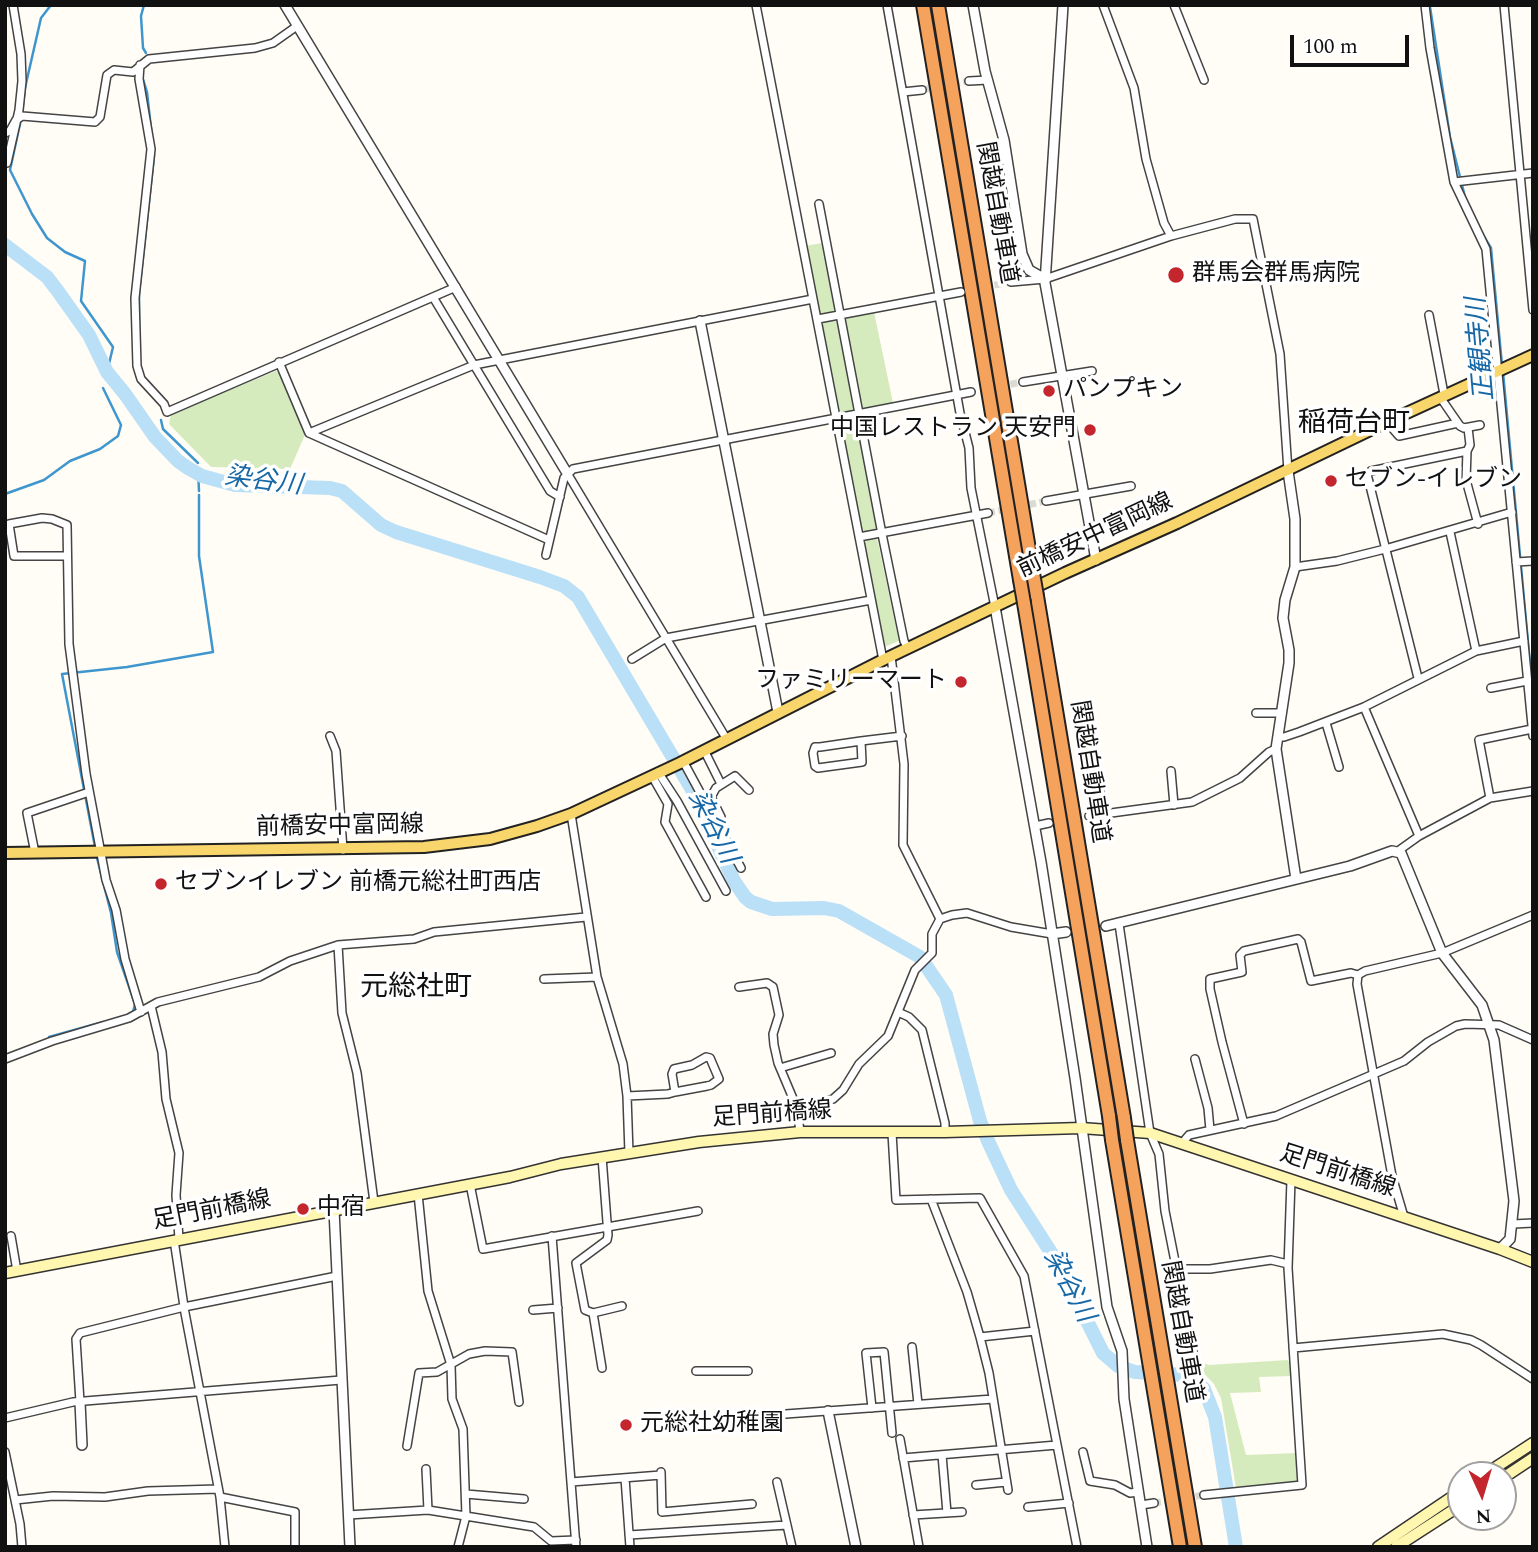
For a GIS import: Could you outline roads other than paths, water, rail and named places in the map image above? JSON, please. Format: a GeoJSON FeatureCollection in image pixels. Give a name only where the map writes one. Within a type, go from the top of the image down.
{"type":"FeatureCollection","features":[{"type":"Feature","properties":{"kind":"highway","name":"関越自動車道"},"geometry":{"type":"LineString","coordinates":[[923,5],[1180,1547]]}},
{"type":"Feature","properties":{"kind":"highway","name":"関越自動車道"},"geometry":{"type":"LineString","coordinates":[[938,5],[1195,1547]]}},
{"type":"Feature","properties":{"kind":"main road","name":"前橋安中富岡線"},"geometry":{"type":"LineString","coordinates":[[5,853],[424,847],[513,834],[571,814],[887,658],[1533,355]]}},
{"type":"Feature","properties":{"kind":"main road","name":"足門前橋線"},"geometry":{"type":"LineString","coordinates":[[5,1273],[418,1195],[602,1157],[740,1136],[800,1132],[1081,1128],[1150,1133],[1183,1142],[1533,1262]]}},
{"type":"Feature","properties":{"kind":"main road"},"geometry":{"type":"LineString","coordinates":[[1505,1461],[1533,1443]]}},
{"type":"Feature","properties":{"kind":"main road"},"geometry":{"type":"LineString","coordinates":[[1517,1469],[1533,1458]]}},
{"type":"Feature","properties":{"kind":"main road"},"geometry":{"type":"LineString","coordinates":[[1378,1547],[1447,1500]]}},
{"type":"Feature","properties":{"kind":"main road"},"geometry":{"type":"LineString","coordinates":[[1396,1547],[1447,1514]]}},
{"type":"Feature","properties":{"kind":"street"},"geometry":{"type":"LineString","coordinates":[[6,163],[16,120],[22,72],[13,5]]}},
{"type":"Feature","properties":{"kind":"street"},"geometry":{"type":"LineString","coordinates":[[285,5],[726,738]]}},
{"type":"Feature","properties":{"kind":"street"},"geometry":{"type":"LineString","coordinates":[[756,5],[835,418],[902,736],[903,845],[940,919]]}},
{"type":"Feature","properties":{"kind":"street"},"geometry":{"type":"LineString","coordinates":[[887,5],[969,448],[971,488],[1035,826],[1107,1307],[1123,1356],[1124,1399],[1147,1547]]}},
{"type":"Feature","properties":{"kind":"street"},"geometry":{"type":"LineString","coordinates":[[973,5],[988,80],[1004,140],[1024,261],[1029,270],[1045,279]]}},
{"type":"Feature","properties":{"kind":"street"},"geometry":{"type":"LineString","coordinates":[[1063,5],[1045,279],[1096,560]]}},
{"type":"Feature","properties":{"kind":"street"},"geometry":{"type":"LineString","coordinates":[[1103,5],[1133,88],[1146,159],[1164,223],[1171,236]]}},
{"type":"Feature","properties":{"kind":"street"},"geometry":{"type":"LineString","coordinates":[[1174,5],[1204,80]]}},
{"type":"Feature","properties":{"kind":"street"},"geometry":{"type":"LineString","coordinates":[[1426,5],[1430,48],[1454,182],[1486,249],[1532,732],[1479,740],[1490,798]]}},
{"type":"Feature","properties":{"kind":"street"},"geometry":{"type":"LineString","coordinates":[[1504,5],[1533,310]]}},
{"type":"Feature","properties":{"kind":"street"},"geometry":{"type":"LineString","coordinates":[[5,133],[10,131],[16,120],[22,116],[95,122],[100,117],[109,71],[114,69],[132,72],[149,59],[255,48],[273,43],[297,26]]}},
{"type":"Feature","properties":{"kind":"street"},"geometry":{"type":"LineString","coordinates":[[140,65],[139,79],[151,149],[135,312],[137,366],[141,379],[164,404],[167,412],[456,287]]}},
{"type":"Feature","properties":{"kind":"street"},"geometry":{"type":"LineString","coordinates":[[969,81],[988,80]]}},
{"type":"Feature","properties":{"kind":"street"},"geometry":{"type":"LineString","coordinates":[[903,92],[922,90]]}},
{"type":"Feature","properties":{"kind":"street"},"geometry":{"type":"LineString","coordinates":[[1454,182],[1533,173]]}},
{"type":"Feature","properties":{"kind":"street"},"geometry":{"type":"LineString","coordinates":[[819,204],[882,534],[904,642],[908,649]]}},
{"type":"Feature","properties":{"kind":"street"},"geometry":{"type":"LineString","coordinates":[[1010,282],[1045,279],[1171,236],[1235,219],[1252,219],[1280,354],[1288,471],[1295,519],[1295,568],[1285,600],[1283,621],[1289,650],[1276,750],[1296,878]]}},
{"type":"Feature","properties":{"kind":"street"},"geometry":{"type":"LineString","coordinates":[[818,319],[961,292]]}},
{"type":"Feature","properties":{"kind":"street"},"geometry":{"type":"LineString","coordinates":[[433,298],[550,491],[559,496]]}},
{"type":"Feature","properties":{"kind":"street"},"geometry":{"type":"LineString","coordinates":[[309,433],[474,365],[813,299]]}},
{"type":"Feature","properties":{"kind":"street"},"geometry":{"type":"LineString","coordinates":[[1429,315],[1442,396],[1458,423],[1464,428],[1480,425]]}},
{"type":"Feature","properties":{"kind":"street"},"geometry":{"type":"LineString","coordinates":[[700,321],[778,712]]}},
{"type":"Feature","properties":{"kind":"street"},"geometry":{"type":"LineString","coordinates":[[279,362],[309,433],[550,540]]}},
{"type":"Feature","properties":{"kind":"street"},"geometry":{"type":"LineString","coordinates":[[1023,382],[1092,371]]}},
{"type":"Feature","properties":{"kind":"street"},"geometry":{"type":"LineString","coordinates":[[546,555],[559,496],[567,473],[573,469],[971,392]]}},
{"type":"Feature","properties":{"kind":"street"},"geometry":{"type":"LineString","coordinates":[[1387,422],[1399,436],[1458,423]]}},
{"type":"Feature","properties":{"kind":"street"},"geometry":{"type":"LineString","coordinates":[[1468,428],[1470,445],[1466,451],[1466,480],[1478,524]]}},
{"type":"Feature","properties":{"kind":"street"},"geometry":{"type":"LineString","coordinates":[[1418,678],[1367,474],[1466,451]]}},
{"type":"Feature","properties":{"kind":"street"},"geometry":{"type":"LineString","coordinates":[[1046,501],[1131,486]]}},
{"type":"Feature","properties":{"kind":"street"},"geometry":{"type":"LineString","coordinates":[[1295,568],[1385,549],[1512,512]]}},
{"type":"Feature","properties":{"kind":"street"},"geometry":{"type":"LineString","coordinates":[[859,537],[988,513]]}},
{"type":"Feature","properties":{"kind":"street"},"geometry":{"type":"LineString","coordinates":[[67,556],[17,557],[12,551],[9,524],[52,519],[67,526],[69,644],[89,792],[125,959],[141,1012]]}},
{"type":"Feature","properties":{"kind":"street"},"geometry":{"type":"LineString","coordinates":[[1450,532],[1476,651]]}},
{"type":"Feature","properties":{"kind":"street"},"geometry":{"type":"LineString","coordinates":[[1516,562],[1533,561]]}},
{"type":"Feature","properties":{"kind":"street"},"geometry":{"type":"LineString","coordinates":[[632,659],[666,638],[872,600]]}},
{"type":"Feature","properties":{"kind":"street"},"geometry":{"type":"LineString","coordinates":[[1278,737],[1326,723],[1364,707],[1476,651],[1524,641]]}},
{"type":"Feature","properties":{"kind":"street"},"geometry":{"type":"LineString","coordinates":[[1491,688],[1527,681]]}},
{"type":"Feature","properties":{"kind":"street"},"geometry":{"type":"LineString","coordinates":[[1364,707],[1419,836]]}},
{"type":"Feature","properties":{"kind":"street"},"geometry":{"type":"LineString","coordinates":[[1256,713],[1282,713]]}},
{"type":"Feature","properties":{"kind":"street"},"geometry":{"type":"LineString","coordinates":[[1326,723],[1339,767]]}},
{"type":"Feature","properties":{"kind":"street"},"geometry":{"type":"LineString","coordinates":[[330,736],[336,754],[343,850]]}},
{"type":"Feature","properties":{"kind":"street"},"geometry":{"type":"LineString","coordinates":[[861,741],[864,762],[818,768],[815,766],[813,752],[816,747],[861,741],[902,736]]}},
{"type":"Feature","properties":{"kind":"street"},"geometry":{"type":"LineString","coordinates":[[704,750],[721,784]]}},
{"type":"Feature","properties":{"kind":"street"},"geometry":{"type":"LineString","coordinates":[[1089,816],[1192,802],[1240,778],[1269,751],[1276,750]]}},
{"type":"Feature","properties":{"kind":"street"},"geometry":{"type":"LineString","coordinates":[[681,762],[741,869]]}},
{"type":"Feature","properties":{"kind":"street"},"geometry":{"type":"LineString","coordinates":[[1098,771],[1102,815]]}},
{"type":"Feature","properties":{"kind":"street"},"geometry":{"type":"LineString","coordinates":[[1171,771],[1174,805]]}},
{"type":"Feature","properties":{"kind":"street"},"geometry":{"type":"LineString","coordinates":[[657,773],[677,800],[726,891]]}},
{"type":"Feature","properties":{"kind":"street"},"geometry":{"type":"LineString","coordinates":[[657,773],[668,804],[665,822],[706,897]]}},
{"type":"Feature","properties":{"kind":"street"},"geometry":{"type":"LineString","coordinates":[[721,817],[711,797],[721,784],[735,776],[749,790]]}},
{"type":"Feature","properties":{"kind":"street"},"geometry":{"type":"LineString","coordinates":[[1398,852],[1419,836],[1490,798],[1533,791]]}},
{"type":"Feature","properties":{"kind":"street"},"geometry":{"type":"LineString","coordinates":[[35,853],[28,812],[89,792]]}},
{"type":"Feature","properties":{"kind":"street"},"geometry":{"type":"LineString","coordinates":[[571,814],[597,977],[622,1057],[627,1096],[629,1153]]}},
{"type":"Feature","properties":{"kind":"street"},"geometry":{"type":"LineString","coordinates":[[1035,826],[1049,823]]}},
{"type":"Feature","properties":{"kind":"street"},"geometry":{"type":"LineString","coordinates":[[1107,926],[1350,866],[1392,851],[1404,856],[1442,953],[1482,1005],[1490,1025],[1496,1050],[1513,1183],[1513,1224],[1510,1239],[1500,1249]]}},
{"type":"Feature","properties":{"kind":"street"},"geometry":{"type":"LineString","coordinates":[[797,1108],[833,1099],[843,1090],[859,1064],[888,1036],[915,970],[929,957],[932,934],[940,919],[967,913],[1011,928],[1052,934],[1066,932]]}},
{"type":"Feature","properties":{"kind":"street"},"geometry":{"type":"LineString","coordinates":[[1244,1124],[1222,1042],[1210,979],[1242,972],[1240,956],[1244,951],[1298,939],[1311,981],[1351,973],[1358,975],[1442,953],[1533,915]]}},
{"type":"Feature","properties":{"kind":"street"},"geometry":{"type":"LineString","coordinates":[[5,1059],[52,1041],[129,1018],[158,1002],[259,977],[290,961],[338,945],[414,939],[434,932],[586,917]]}},
{"type":"Feature","properties":{"kind":"street"},"geometry":{"type":"LineString","coordinates":[[1119,924],[1150,1133],[1158,1154],[1165,1210],[1194,1357],[1192,1367]]}},
{"type":"Feature","properties":{"kind":"street"},"geometry":{"type":"LineString","coordinates":[[338,945],[342,1013],[357,1073],[374,1202]]}},
{"type":"Feature","properties":{"kind":"street"},"geometry":{"type":"LineString","coordinates":[[1358,975],[1357,984],[1392,1176],[1404,1217]]}},
{"type":"Feature","properties":{"kind":"street"},"geometry":{"type":"LineString","coordinates":[[544,979],[597,977]]}},
{"type":"Feature","properties":{"kind":"street"},"geometry":{"type":"LineString","coordinates":[[739,987],[766,983],[773,987],[779,1016],[773,1041],[780,1068],[797,1108],[800,1132]]}},
{"type":"Feature","properties":{"kind":"street"},"geometry":{"type":"LineString","coordinates":[[151,1006],[162,1047],[166,1099],[179,1153],[177,1240],[184,1307],[219,1493],[225,1547]]}},
{"type":"Feature","properties":{"kind":"street"},"geometry":{"type":"LineString","coordinates":[[898,1012],[909,1017],[922,1030],[945,1132]]}},
{"type":"Feature","properties":{"kind":"street"},"geometry":{"type":"LineString","coordinates":[[1183,1142],[1189,1135],[1272,1118],[1404,1062],[1428,1042],[1456,1026],[1499,1025],[1533,1040]]}},
{"type":"Feature","properties":{"kind":"street"},"geometry":{"type":"LineString","coordinates":[[780,1068],[831,1053]]}},
{"type":"Feature","properties":{"kind":"street"},"geometry":{"type":"LineString","coordinates":[[627,1096],[675,1092],[707,1086],[719,1080],[710,1058],[706,1057],[692,1065],[674,1069],[672,1074],[675,1092]]}},
{"type":"Feature","properties":{"kind":"street"},"geometry":{"type":"LineString","coordinates":[[1195,1059],[1208,1108],[1210,1130]]}},
{"type":"Feature","properties":{"kind":"street"},"geometry":{"type":"LineString","coordinates":[[892,1132],[896,1200],[980,1198],[1024,1276],[1077,1547]]}},
{"type":"Feature","properties":{"kind":"street"},"geometry":{"type":"LineString","coordinates":[[602,1157],[607,1240],[576,1263],[587,1313],[622,1306]]}},
{"type":"Feature","properties":{"kind":"street"},"geometry":{"type":"LineString","coordinates":[[1204,1495],[1302,1485],[1288,1264],[1292,1180]]}},
{"type":"Feature","properties":{"kind":"street"},"geometry":{"type":"LineString","coordinates":[[470,1184],[483,1249],[698,1211]]}},
{"type":"Feature","properties":{"kind":"street"},"geometry":{"type":"LineString","coordinates":[[418,1195],[428,1291],[451,1365],[453,1405],[463,1429],[466,1516],[458,1547]]}},
{"type":"Feature","properties":{"kind":"street"},"geometry":{"type":"LineString","coordinates":[[931,1199],[967,1292],[981,1337],[1007,1486],[976,1485]]}},
{"type":"Feature","properties":{"kind":"street"},"geometry":{"type":"LineString","coordinates":[[334,1210],[350,1547]]}},
{"type":"Feature","properties":{"kind":"street"},"geometry":{"type":"LineString","coordinates":[[1513,1224],[1533,1223]]}},
{"type":"Feature","properties":{"kind":"street"},"geometry":{"type":"LineString","coordinates":[[10,1236],[17,1271]]}},
{"type":"Feature","properties":{"kind":"street"},"geometry":{"type":"LineString","coordinates":[[348,1514],[428,1510],[534,1527],[551,1541],[576,1543],[552,1236]]}},
{"type":"Feature","properties":{"kind":"street"},"geometry":{"type":"LineString","coordinates":[[1178,1269],[1210,1269],[1271,1260],[1288,1264]]}},
{"type":"Feature","properties":{"kind":"street"},"geometry":{"type":"LineString","coordinates":[[82,1445],[77,1335],[184,1307],[337,1276]]}},
{"type":"Feature","properties":{"kind":"street"},"geometry":{"type":"LineString","coordinates":[[533,1310],[558,1308]]}},
{"type":"Feature","properties":{"kind":"street"},"geometry":{"type":"LineString","coordinates":[[593,1313],[602,1368]]}},
{"type":"Feature","properties":{"kind":"street"},"geometry":{"type":"LineString","coordinates":[[981,1337],[1035,1331]]}},
{"type":"Feature","properties":{"kind":"street"},"geometry":{"type":"LineString","coordinates":[[1293,1348],[1443,1334],[1471,1340],[1533,1379]]}},
{"type":"Feature","properties":{"kind":"street"},"geometry":{"type":"LineString","coordinates":[[912,1347],[918,1404]]}},
{"type":"Feature","properties":{"kind":"street"},"geometry":{"type":"LineString","coordinates":[[407,1446],[419,1373],[437,1372],[476,1353],[512,1352],[519,1402]]}},
{"type":"Feature","properties":{"kind":"street"},"geometry":{"type":"LineString","coordinates":[[872,1408],[866,1353],[884,1352],[892,1433]]}},
{"type":"Feature","properties":{"kind":"street"},"geometry":{"type":"LineString","coordinates":[[696,1371],[748,1371]]}},
{"type":"Feature","properties":{"kind":"street"},"geometry":{"type":"LineString","coordinates":[[5,1418],[80,1402],[341,1380]]}},
{"type":"Feature","properties":{"kind":"street"},"geometry":{"type":"LineString","coordinates":[[758,1416],[993,1399]]}},
{"type":"Feature","properties":{"kind":"street"},"geometry":{"type":"LineString","coordinates":[[828,1411],[856,1547]]}},
{"type":"Feature","properties":{"kind":"street"},"geometry":{"type":"LineString","coordinates":[[900,1439],[919,1547]]}},
{"type":"Feature","properties":{"kind":"street"},"geometry":{"type":"LineString","coordinates":[[903,1458],[1057,1445]]}},
{"type":"Feature","properties":{"kind":"street"},"geometry":{"type":"LineString","coordinates":[[5,1452],[22,1547]]}},
{"type":"Feature","properties":{"kind":"street"},"geometry":{"type":"LineString","coordinates":[[1083,1452],[1090,1481],[1115,1485],[1130,1493],[1139,1492]]}},
{"type":"Feature","properties":{"kind":"street"},"geometry":{"type":"LineString","coordinates":[[942,1455],[947,1513]]}},
{"type":"Feature","properties":{"kind":"street"},"geometry":{"type":"LineString","coordinates":[[426,1469],[428,1510]]}},
{"type":"Feature","properties":{"kind":"street"},"geometry":{"type":"LineString","coordinates":[[571,1482],[661,1474],[662,1512],[752,1504]]}},
{"type":"Feature","properties":{"kind":"street"},"geometry":{"type":"LineString","coordinates":[[625,1478],[630,1547]]}},
{"type":"Feature","properties":{"kind":"street"},"geometry":{"type":"LineString","coordinates":[[777,1482],[792,1547]]}},
{"type":"Feature","properties":{"kind":"street"},"geometry":{"type":"LineString","coordinates":[[11,1495],[104,1497],[148,1492],[219,1493],[295,1512],[295,1547]]}},
{"type":"Feature","properties":{"kind":"street"},"geometry":{"type":"LineString","coordinates":[[466,1494],[524,1499]]}},
{"type":"Feature","properties":{"kind":"street"},"geometry":{"type":"LineString","coordinates":[[1028,1507],[1069,1503]]}},
{"type":"Feature","properties":{"kind":"street"},"geometry":{"type":"LineString","coordinates":[[1141,1505],[1154,1503]]}},
{"type":"Feature","properties":{"kind":"street"},"geometry":{"type":"LineString","coordinates":[[913,1515],[962,1512]]}},
{"type":"Feature","properties":{"kind":"street"},"geometry":{"type":"LineString","coordinates":[[629,1535],[787,1525]]}},
{"type":"Feature","properties":{"kind":"waterway"},"geometry":{"type":"LineString","coordinates":[[22,113],[41,18],[51,5]]}},
{"type":"Feature","properties":{"kind":"waterway"},"geometry":{"type":"LineString","coordinates":[[144,5],[141,16],[143,48],[146,53]]}},
{"type":"Feature","properties":{"kind":"waterway","name":"正観寺川"},"geometry":{"type":"LineString","coordinates":[[1430,7],[1450,137],[1465,197]]}},
{"type":"Feature","properties":{"kind":"waterway"},"geometry":{"type":"LineString","coordinates":[[139,333],[139,293],[154,156],[147,92],[142,76]]}},
{"type":"Feature","properties":{"kind":"waterway"},"geometry":{"type":"LineString","coordinates":[[21,119],[10,170],[47,238],[65,252],[85,261],[81,301],[113,347],[107,372]]}},
{"type":"Feature","properties":{"kind":"waterway","name":"正観寺川"},"geometry":{"type":"LineString","coordinates":[[1483,235],[1491,248],[1502,365]]}},
{"type":"Feature","properties":{"kind":"waterway","name":"染谷川"},"geometry":{"type":"LineString","coordinates":[[5,245],[47,277],[89,335],[107,372],[155,437],[188,468],[202,476],[235,485],[330,488],[342,491],[381,525],[396,532],[564,586],[578,597],[694,793],[734,881],[745,897],[751,902],[772,909],[824,908],[839,911],[920,957],[946,995],[980,1121],[988,1141],[1011,1190],[1059,1265],[1103,1353],[1118,1366],[1135,1372],[1184,1375],[1193,1378],[1204,1389],[1215,1417],[1236,1547]]}},
{"type":"Feature","properties":{"kind":"waterway","name":"正観寺川"},"geometry":{"type":"LineString","coordinates":[[1503,372],[1533,696]]}},
{"type":"Feature","properties":{"kind":"waterway"},"geometry":{"type":"LineString","coordinates":[[5,494],[44,480],[70,461],[100,449],[118,436],[121,425],[103,388]]}},
{"type":"Feature","properties":{"kind":"waterway"},"geometry":{"type":"LineString","coordinates":[[161,420],[163,429],[198,463]]}},
{"type":"Feature","properties":{"kind":"waterway"},"geometry":{"type":"LineString","coordinates":[[198,469],[199,491]]}},
{"type":"Feature","properties":{"kind":"waterway"},"geometry":{"type":"LineString","coordinates":[[95,847],[62,674],[127,667],[213,652],[199,556],[199,495]]}},
{"type":"Feature","properties":{"kind":"waterway"},"geometry":{"type":"LineString","coordinates":[[96,854],[111,913],[117,952],[135,1004],[133,1012],[123,1017]]}},
{"type":"Feature","properties":{"kind":"waterway"},"geometry":{"type":"LineString","coordinates":[[49,1037],[103,1022]]}},
{"type":"Feature","properties":{"kind":"tunnel"},"geometry":{"type":"LineString","coordinates":[[922,90],[969,81]]}},
{"type":"Feature","properties":{"kind":"tunnel"},"geometry":{"type":"LineString","coordinates":[[984,287],[1011,282]]}},
{"type":"Feature","properties":{"kind":"tunnel"},"geometry":{"type":"LineString","coordinates":[[1000,386],[1023,382]]}},
{"type":"Feature","properties":{"kind":"tunnel"},"geometry":{"type":"LineString","coordinates":[[988,513],[1046,501]]}},
{"type":"Feature","properties":{"kind":"tunnel"},"geometry":{"type":"LineString","coordinates":[[1154,1503],[1204,1495]]}},
{"type":"Feature","properties":{"kind":"place","name":"群馬会群馬病院"},"geometry":{"type":"Point","coordinates":[1176,275]}},
{"type":"Feature","properties":{"kind":"place","name":"パンプキン"},"geometry":{"type":"Point","coordinates":[1049,391]}},
{"type":"Feature","properties":{"kind":"place","name":"中国レストラン 天安門"},"geometry":{"type":"Point","coordinates":[1090,430]}},
{"type":"Feature","properties":{"kind":"place","name":"セブン-イレブン"},"geometry":{"type":"Point","coordinates":[1331,481]}},
{"type":"Feature","properties":{"kind":"place","name":"ファミリーマート"},"geometry":{"type":"Point","coordinates":[961,682]}},
{"type":"Feature","properties":{"kind":"place","name":"セブンイレブン 前橋元総社町西店"},"geometry":{"type":"Point","coordinates":[161,884]}},
{"type":"Feature","properties":{"kind":"place","name":"中宿"},"geometry":{"type":"Point","coordinates":[303,1209]}},
{"type":"Feature","properties":{"kind":"place","name":"元総社幼稚園"},"geometry":{"type":"Point","coordinates":[626,1425]}},
{"type":"Feature","properties":{"kind":"district","name":"稲荷台町"},"geometry":{"type":"Point","coordinates":[1354,426]}},
{"type":"Feature","properties":{"kind":"district","name":"元総社町"},"geometry":{"type":"Point","coordinates":[416,990]}}]}
